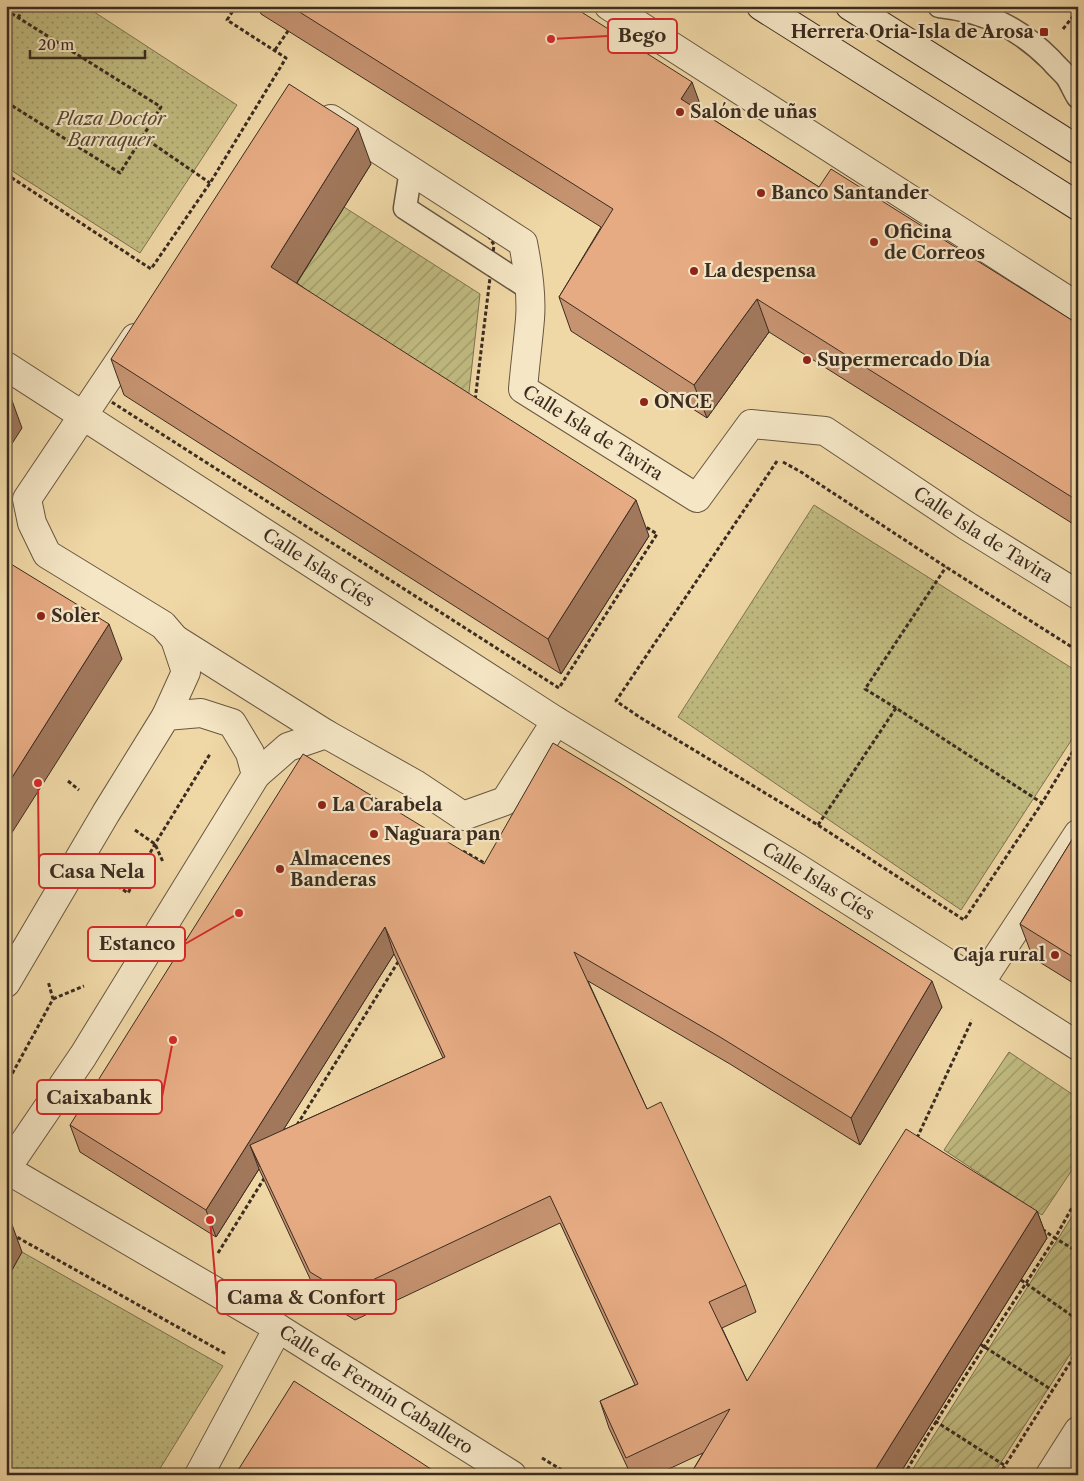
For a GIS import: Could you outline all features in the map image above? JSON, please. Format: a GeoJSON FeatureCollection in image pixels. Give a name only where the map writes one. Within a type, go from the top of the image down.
{"type":"FeatureCollection","features":[{"type":"Feature","properties":{"kind":"street"},"geometry":{"type":"LineString","coordinates":[[608,6],[1078,307]]}},
{"type":"Feature","properties":{"kind":"street"},"geometry":{"type":"LineString","coordinates":[[761,6],[1078,206]]}},
{"type":"Feature","properties":{"kind":"street"},"geometry":{"type":"LineString","coordinates":[[850,6],[1078,150]]}},
{"type":"Feature","properties":{"kind":"street","name":"Calle Isla de Tavira"},"geometry":{"type":"LineString","coordinates":[[314,108],[410,174],[523,242],[530,289],[530,318],[523,389],[697,498],[751,424],[825,431],[968,526],[1078,595]]}},
{"type":"Feature","properties":{"kind":"street"},"geometry":{"type":"LineString","coordinates":[[150,315],[27,499],[32,523],[47,554],[163,625],[175,639],[326,734],[415,784],[463,816],[505,801],[556,721]]}},
{"type":"Feature","properties":{"kind":"street","name":"Calle Islas Cíes"},"geometry":{"type":"LineString","coordinates":[[6,366],[556,721],[793,865],[1078,1046]]}},
{"type":"Feature","properties":{"kind":"street"},"geometry":{"type":"LineString","coordinates":[[6,983],[106,812],[166,716],[186,672],[175,639]]}},
{"type":"Feature","properties":{"kind":"street"},"geometry":{"type":"LineString","coordinates":[[166,716],[200,713],[232,723],[250,753],[256,775]]}},
{"type":"Feature","properties":{"kind":"street"},"geometry":{"type":"LineString","coordinates":[[6,1169],[82,1056],[256,775],[288,746],[326,734]]}},
{"type":"Feature","properties":{"kind":"street"},"geometry":{"type":"LineString","coordinates":[[980,984],[1078,834]]}},
{"type":"Feature","properties":{"kind":"street","name":"Calle de Fermín Caballero"},"geometry":{"type":"LineString","coordinates":[[6,1169],[278,1328],[512,1475]]}},
{"type":"Feature","properties":{"kind":"street"},"geometry":{"type":"LineString","coordinates":[[199,1475],[278,1328]]}},
{"type":"Feature","properties":{"kind":"street"},"geometry":{"type":"LineString","coordinates":[[1050,1475],[1078,1431]]}},
{"type":"Feature","properties":{"kind":"lane"},"geometry":{"type":"LineString","coordinates":[[939,6],[987,16],[1016,31],[1035,44],[1066,76],[1078,97]]}},
{"type":"Feature","properties":{"kind":"lane"},"geometry":{"type":"LineString","coordinates":[[410,174],[404,208],[530,289]]}},
{"type":"Feature","properties":{"kind":"path"},"geometry":{"type":"LineString","coordinates":[[18,18],[25,6]]}},
{"type":"Feature","properties":{"kind":"path"},"geometry":{"type":"LineString","coordinates":[[6,174],[151,269],[210,183],[286,58],[227,20],[236,6]]}},
{"type":"Feature","properties":{"kind":"path"},"geometry":{"type":"LineString","coordinates":[[6,10],[161,107],[120,174],[6,102]]}},
{"type":"Feature","properties":{"kind":"path"},"geometry":{"type":"LineString","coordinates":[[275,50],[288,31]]}},
{"type":"Feature","properties":{"kind":"path"},"geometry":{"type":"LineString","coordinates":[[296,105],[410,174],[481,223],[494,245],[474,417],[657,534],[559,688],[107,399],[247,181],[296,105]]}},
{"type":"Feature","properties":{"kind":"path"},"geometry":{"type":"LineString","coordinates":[[143,137],[210,183]]}},
{"type":"Feature","properties":{"kind":"path"},"geometry":{"type":"LineString","coordinates":[[247,181],[252,184]]}},
{"type":"Feature","properties":{"kind":"path"},"geometry":{"type":"LineString","coordinates":[[1078,651],[946,568],[801,472],[778,460],[616,701],[818,825],[964,920],[1042,803],[1078,743]]}},
{"type":"Feature","properties":{"kind":"path"},"geometry":{"type":"LineString","coordinates":[[946,568],[866,689],[1042,803]]}},
{"type":"Feature","properties":{"kind":"path"},"geometry":{"type":"LineString","coordinates":[[818,825],[896,708]]}},
{"type":"Feature","properties":{"kind":"path"},"geometry":{"type":"LineString","coordinates":[[117,872],[111,882],[128,894],[155,844],[210,754]]}},
{"type":"Feature","properties":{"kind":"path"},"geometry":{"type":"LineString","coordinates":[[68,781],[106,812],[155,844],[166,871],[188,885]]}},
{"type":"Feature","properties":{"kind":"path"},"geometry":{"type":"LineString","coordinates":[[463,850],[488,866]]}},
{"type":"Feature","properties":{"kind":"path"},"geometry":{"type":"LineString","coordinates":[[294,1129],[398,962]]}},
{"type":"Feature","properties":{"kind":"path"},"geometry":{"type":"LineString","coordinates":[[913,1147],[975,1014]]}},
{"type":"Feature","properties":{"kind":"path"},"geometry":{"type":"LineString","coordinates":[[217,1255],[268,1171]]}},
{"type":"Feature","properties":{"kind":"path"},"geometry":{"type":"LineString","coordinates":[[904,1475],[934,1420],[986,1347],[1056,1238],[1078,1197]]}},
{"type":"Feature","properties":{"kind":"path"},"geometry":{"type":"LineString","coordinates":[[1039,1227],[1078,1252]]}},
{"type":"Feature","properties":{"kind":"path"},"geometry":{"type":"LineString","coordinates":[[6,1230],[255,1370]]}},
{"type":"Feature","properties":{"kind":"path"},"geometry":{"type":"LineString","coordinates":[[1021,1280],[1078,1320]]}},
{"type":"Feature","properties":{"kind":"path"},"geometry":{"type":"LineString","coordinates":[[980,1344],[1052,1390]]}},
{"type":"Feature","properties":{"kind":"path"},"geometry":{"type":"LineString","coordinates":[[999,1475],[1078,1350]]}},
{"type":"Feature","properties":{"kind":"path"},"geometry":{"type":"LineString","coordinates":[[934,1420],[1004,1466]]}},
{"type":"Feature","properties":{"kind":"green space","name":"Plaza Doctor Barraquer"},"geometry":{"type":"Polygon","coordinates":[[[6,6],[85,6],[237,105],[140,253],[6,167],[6,6]]]}},
{"type":"Feature","properties":{"kind":"green space"},"geometry":{"type":"Polygon","coordinates":[[[344,207],[480,294],[466,419],[284,303],[344,207]]]}},
{"type":"Feature","properties":{"kind":"green space"},"geometry":{"type":"Polygon","coordinates":[[[814,505],[1078,672],[1078,730],[961,910],[678,717],[814,505]]]}},
{"type":"Feature","properties":{"kind":"green space"},"geometry":{"type":"Polygon","coordinates":[[[1009,1052],[1078,1098],[1078,1161],[1042,1215],[944,1150],[1009,1052]]]}},
{"type":"Feature","properties":{"kind":"green space"},"geometry":{"type":"Polygon","coordinates":[[[1078,1207],[1078,1342],[993,1475],[909,1475],[1078,1207]]]}},
{"type":"Feature","properties":{"kind":"green space"},"geometry":{"type":"Polygon","coordinates":[[[22,1252],[223,1366],[156,1475],[6,1475],[6,1281],[22,1252]]]}},
{"type":"Feature","properties":{"kind":"building"},"geometry":{"type":"Polygon","coordinates":[[[290,6],[572,6],[692,82],[681,99],[819,187],[831,169],[1078,324],[1078,501],[757,299],[694,385],[559,297],[613,209],[290,6]]]}},
{"type":"Feature","properties":{"kind":"building"},"geometry":{"type":"Polygon","coordinates":[[[289,84],[358,128],[271,267],[636,500],[548,639],[111,359],[289,84]]]}},
{"type":"Feature","properties":{"kind":"building"},"geometry":{"type":"Polygon","coordinates":[[[6,561],[109,624],[6,787],[6,561]]]}},
{"type":"Feature","properties":{"kind":"building"},"geometry":{"type":"Polygon","coordinates":[[[553,743],[932,981],[851,1118],[720,1037],[574,952],[647,1109],[661,1102],[746,1285],[709,1302],[747,1381],[906,1129],[1037,1211],[872,1475],[690,1475],[730,1409],[626,1458],[600,1401],[638,1384],[550,1196],[345,1293],[310,1272],[250,1145],[445,1057],[385,927],[206,1210],[70,1125],[303,754],[484,864],[553,743]]]}},
{"type":"Feature","properties":{"kind":"building"},"geometry":{"type":"Polygon","coordinates":[[[1078,830],[1078,960],[1020,924],[1078,830]]]}},
{"type":"Feature","properties":{"kind":"building"},"geometry":{"type":"Polygon","coordinates":[[[294,1381],[414,1458],[440,1475],[235,1475],[294,1381]]]}},
{"type":"Feature","properties":{"kind":"place","name":"Herrera Oria-Isla de Arosa"},"geometry":{"type":"Point","coordinates":[1044,32]}},
{"type":"Feature","properties":{"kind":"place","name":"Bego"},"geometry":{"type":"Point","coordinates":[551,39]}},
{"type":"Feature","properties":{"kind":"place","name":"Salón de uñas"},"geometry":{"type":"Point","coordinates":[680,112]}},
{"type":"Feature","properties":{"kind":"place","name":"Banco Santander"},"geometry":{"type":"Point","coordinates":[761,193]}},
{"type":"Feature","properties":{"kind":"place","name":"Oficina de Correos"},"geometry":{"type":"Point","coordinates":[874,242]}},
{"type":"Feature","properties":{"kind":"place","name":"La despensa"},"geometry":{"type":"Point","coordinates":[694,271]}},
{"type":"Feature","properties":{"kind":"place","name":"Supermercado Día"},"geometry":{"type":"Point","coordinates":[807,360]}},
{"type":"Feature","properties":{"kind":"place","name":"ONCE"},"geometry":{"type":"Point","coordinates":[644,402]}},
{"type":"Feature","properties":{"kind":"place","name":"Soler"},"geometry":{"type":"Point","coordinates":[41,616]}},
{"type":"Feature","properties":{"kind":"place","name":"Casa Nela"},"geometry":{"type":"Point","coordinates":[38,783]}},
{"type":"Feature","properties":{"kind":"place","name":"La Carabela"},"geometry":{"type":"Point","coordinates":[322,805]}},
{"type":"Feature","properties":{"kind":"place","name":"Naguara pan"},"geometry":{"type":"Point","coordinates":[374,834]}},
{"type":"Feature","properties":{"kind":"place","name":"Almacenes Banderas"},"geometry":{"type":"Point","coordinates":[280,869]}},
{"type":"Feature","properties":{"kind":"place","name":"Estanco"},"geometry":{"type":"Point","coordinates":[239,913]}},
{"type":"Feature","properties":{"kind":"place","name":"Caja rural"},"geometry":{"type":"Point","coordinates":[1055,955]}},
{"type":"Feature","properties":{"kind":"place","name":"Caixabank"},"geometry":{"type":"Point","coordinates":[173,1040]}},
{"type":"Feature","properties":{"kind":"place","name":"Cama & Confort"},"geometry":{"type":"Point","coordinates":[210,1220]}}]}
